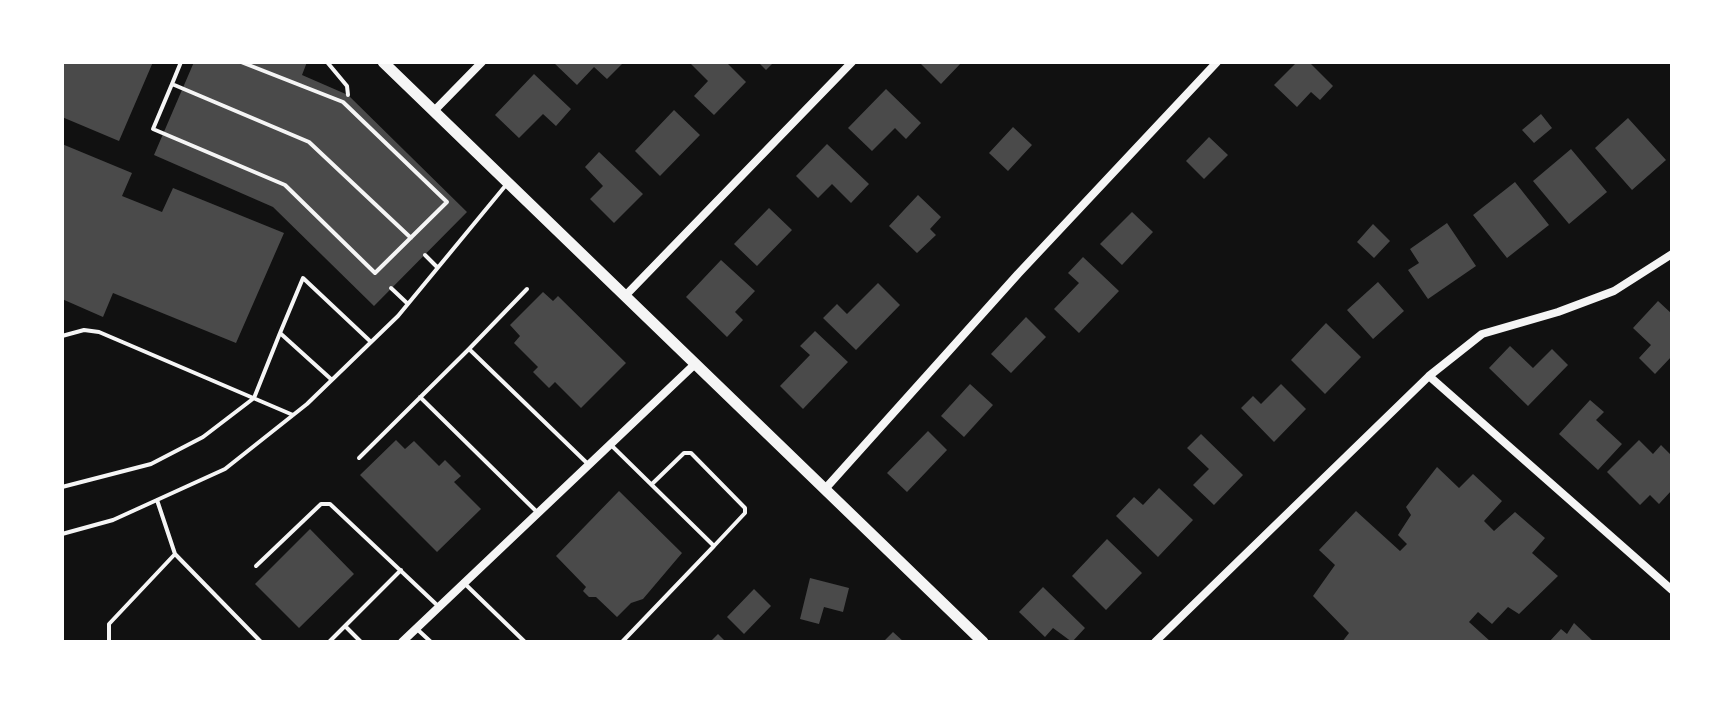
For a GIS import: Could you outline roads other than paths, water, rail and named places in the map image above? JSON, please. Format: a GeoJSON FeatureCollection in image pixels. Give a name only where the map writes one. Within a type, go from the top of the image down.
{"type":"FeatureCollection","features":[{"type":"Feature","properties":{"kind":"street"},"geometry":{"type":"LineString","coordinates":[[383,62],[983,642]]}},
{"type":"Feature","properties":{"kind":"street"},"geometry":{"type":"LineString","coordinates":[[434,111],[482,62]]}},
{"type":"Feature","properties":{"kind":"street"},"geometry":{"type":"LineString","coordinates":[[625,296],[852,62]]}},
{"type":"Feature","properties":{"kind":"street"},"geometry":{"type":"LineString","coordinates":[[825,489],[1018,274],[1217,62]]}},
{"type":"Feature","properties":{"kind":"street"},"geometry":{"type":"LineString","coordinates":[[1155,642],[1429,376],[1482,334],[1558,312],[1614,291],[1671,255]]}},
{"type":"Feature","properties":{"kind":"street"},"geometry":{"type":"LineString","coordinates":[[402,642],[437,605],[695,364]]}},
{"type":"Feature","properties":{"kind":"street"},"geometry":{"type":"LineString","coordinates":[[1429,376],[1672,590]]}},
{"type":"Feature","properties":{"kind":"lane"},"geometry":{"type":"LineString","coordinates":[[181,62],[153,129],[285,185],[375,273],[447,202],[343,102],[241,62]]}},
{"type":"Feature","properties":{"kind":"lane"},"geometry":{"type":"LineString","coordinates":[[327,62],[347,86],[348,95]]}},
{"type":"Feature","properties":{"kind":"lane"},"geometry":{"type":"LineString","coordinates":[[172,84],[309,142],[411,238]]}},
{"type":"Feature","properties":{"kind":"lane"},"geometry":{"type":"LineString","coordinates":[[62,534],[113,520],[225,469],[293,415],[371,342],[408,304],[508,183]]}},
{"type":"Feature","properties":{"kind":"lane"},"geometry":{"type":"LineString","coordinates":[[425,255],[437,267]]}},
{"type":"Feature","properties":{"kind":"lane"},"geometry":{"type":"LineString","coordinates":[[62,487],[151,464],[203,437],[254,398],[303,278],[371,342]]}},
{"type":"Feature","properties":{"kind":"lane"},"geometry":{"type":"LineString","coordinates":[[391,288],[408,304]]}},
{"type":"Feature","properties":{"kind":"lane"},"geometry":{"type":"LineString","coordinates":[[359,458],[527,289]]}},
{"type":"Feature","properties":{"kind":"lane"},"geometry":{"type":"LineString","coordinates":[[62,336],[84,330],[99,332],[293,415]]}},
{"type":"Feature","properties":{"kind":"lane"},"geometry":{"type":"LineString","coordinates":[[280,333],[332,380]]}},
{"type":"Feature","properties":{"kind":"lane"},"geometry":{"type":"LineString","coordinates":[[469,349],[588,464]]}},
{"type":"Feature","properties":{"kind":"lane"},"geometry":{"type":"LineString","coordinates":[[420,397],[537,512]]}},
{"type":"Feature","properties":{"kind":"lane"},"geometry":{"type":"LineString","coordinates":[[610,443],[714,546]]}},
{"type":"Feature","properties":{"kind":"lane"},"geometry":{"type":"LineString","coordinates":[[622,642],[745,513],[745,508],[691,453],[684,453],[652,484]]}},
{"type":"Feature","properties":{"kind":"lane"},"geometry":{"type":"LineString","coordinates":[[157,500],[175,554],[261,642]]}},
{"type":"Feature","properties":{"kind":"lane"},"geometry":{"type":"LineString","coordinates":[[256,566],[321,504],[330,504],[437,605]]}},
{"type":"Feature","properties":{"kind":"lane"},"geometry":{"type":"LineString","coordinates":[[109,642],[109,624],[175,554]]}},
{"type":"Feature","properties":{"kind":"lane"},"geometry":{"type":"LineString","coordinates":[[329,642],[401,570]]}},
{"type":"Feature","properties":{"kind":"lane"},"geometry":{"type":"LineString","coordinates":[[462,582],[525,642]]}},
{"type":"Feature","properties":{"kind":"lane"},"geometry":{"type":"LineString","coordinates":[[345,626],[361,642]]}},
{"type":"Feature","properties":{"kind":"lane"},"geometry":{"type":"LineString","coordinates":[[416,627],[431,642]]}}]}
